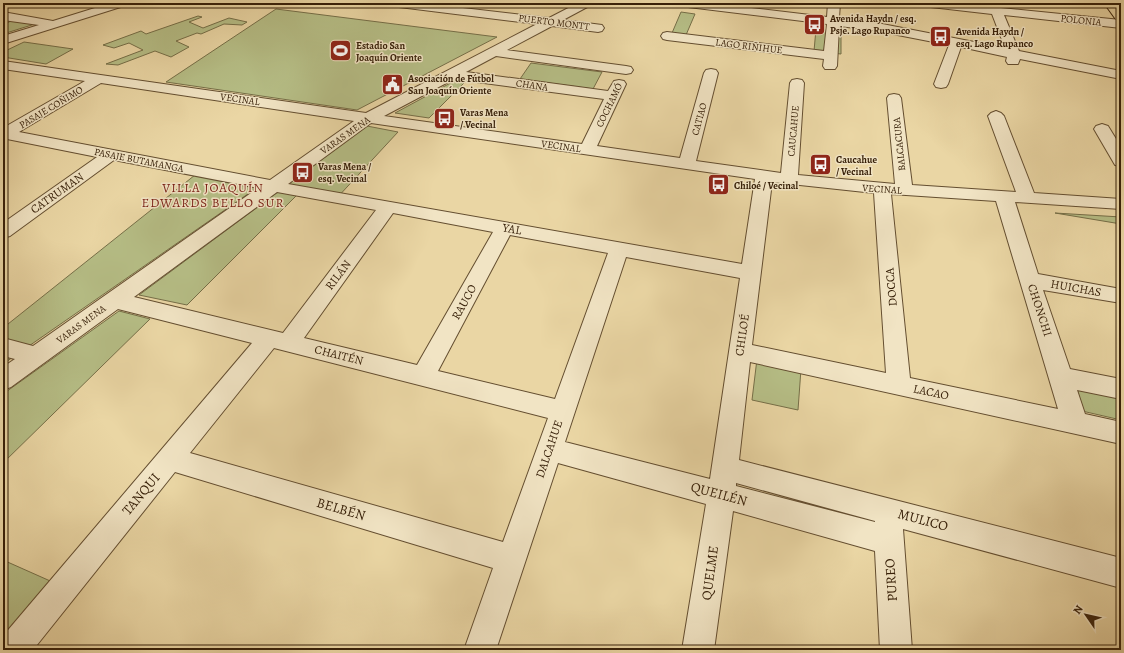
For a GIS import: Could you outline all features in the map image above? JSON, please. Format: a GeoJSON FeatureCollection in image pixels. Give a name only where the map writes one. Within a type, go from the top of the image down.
{"type":"FeatureCollection","features":[{"type":"Feature","properties":{"kind":"main road"},"geometry":{"type":"LineString","coordinates":[[1110,3],[1121,18]]}},
{"type":"Feature","properties":{"kind":"street"},"geometry":{"type":"LineString","coordinates":[[3,40],[123,3]]}},
{"type":"Feature","properties":{"kind":"street","name":"PUERTO MONTT"},"geometry":{"type":"LineString","coordinates":[[391,3],[598,28]]}},
{"type":"Feature","properties":{"kind":"street","name":"VARAS MENA"},"geometry":{"type":"LineString","coordinates":[[3,380],[368,118],[587,3]]}},
{"type":"Feature","properties":{"kind":"street"},"geometry":{"type":"LineString","coordinates":[[833,21],[834,3]]}},
{"type":"Feature","properties":{"kind":"street","name":"POLONIA"},"geometry":{"type":"LineString","coordinates":[[922,3],[995,7],[1121,24]]}},
{"type":"Feature","properties":{"kind":"street"},"geometry":{"type":"LineString","coordinates":[[680,6],[748,7],[833,21],[884,35],[954,46],[1090,73],[1121,83]]}},
{"type":"Feature","properties":{"kind":"street"},"geometry":{"type":"LineString","coordinates":[[995,7],[1013,58]]}},
{"type":"Feature","properties":{"kind":"street"},"geometry":{"type":"LineString","coordinates":[[3,16],[56,24]]}},
{"type":"Feature","properties":{"kind":"street","name":"LAGO RIÑIHUE"},"geometry":{"type":"LineString","coordinates":[[672,24],[665,40],[830,61],[833,21]]}},
{"type":"Feature","properties":{"kind":"street"},"geometry":{"type":"LineString","coordinates":[[941,84],[954,46]]}},
{"type":"Feature","properties":{"kind":"street","name":"COCHAMÓ"},"geometry":{"type":"LineString","coordinates":[[493,52],[628,65],[587,150]]}},
{"type":"Feature","properties":{"kind":"street","name":"VECINAL"},"geometry":{"type":"LineString","coordinates":[[3,65],[764,176],[882,189],[1004,198],[1121,204]]}},
{"type":"Feature","properties":{"kind":"street"},"geometry":{"type":"LineString","coordinates":[[3,79],[24,68]]}},
{"type":"Feature","properties":{"kind":"street","name":"CATIAO"},"geometry":{"type":"LineString","coordinates":[[687,165],[711,73]]}},
{"type":"Feature","properties":{"kind":"street"},"geometry":{"type":"LineString","coordinates":[[1090,73],[1121,75]]}},
{"type":"Feature","properties":{"kind":"street","name":"CHANA"},"geometry":{"type":"LineString","coordinates":[[451,74],[613,96]]}},
{"type":"Feature","properties":{"kind":"street","name":"PASAJE COÑIMO"},"geometry":{"type":"LineString","coordinates":[[4,134],[98,79]]}},
{"type":"Feature","properties":{"kind":"street","name":"CAUCAHUE"},"geometry":{"type":"LineString","coordinates":[[789,179],[797,83]]}},
{"type":"Feature","properties":{"kind":"street","name":"BALCACURA"},"geometry":{"type":"LineString","coordinates":[[894,98],[904,190]]}},
{"type":"Feature","properties":{"kind":"street"},"geometry":{"type":"LineString","coordinates":[[996,116],[1028,199]]}},
{"type":"Feature","properties":{"kind":"street"},"geometry":{"type":"LineString","coordinates":[[1102,130],[1121,161]]}},
{"type":"Feature","properties":{"kind":"street","name":"PASAJE BUTAMANGA"},"geometry":{"type":"LineString","coordinates":[[4,134],[273,186]]}},
{"type":"Feature","properties":{"kind":"street","name":"CATRUMAN"},"geometry":{"type":"LineString","coordinates":[[3,232],[112,154]]}},
{"type":"Feature","properties":{"kind":"street","name":"CHILOÉ"},"geometry":{"type":"LineString","coordinates":[[723,482],[764,176]]}},
{"type":"Feature","properties":{"kind":"street","name":"YAL"},"geometry":{"type":"LineString","coordinates":[[273,186],[750,273]]}},
{"type":"Feature","properties":{"kind":"street","name":"DOCCA"},"geometry":{"type":"LineString","coordinates":[[882,189],[899,385]]}},
{"type":"Feature","properties":{"kind":"street","name":"CHONCHI"},"geometry":{"type":"LineString","coordinates":[[1004,198],[1075,423]]}},
{"type":"Feature","properties":{"kind":"street","name":"RILÁN"},"geometry":{"type":"LineString","coordinates":[[278,340],[388,207]]}},
{"type":"Feature","properties":{"kind":"street","name":"RAUCO"},"geometry":{"type":"LineString","coordinates":[[423,376],[505,228]]}},
{"type":"Feature","properties":{"kind":"street","name":"DALCAHUE"},"geometry":{"type":"LineString","coordinates":[[480,650],[619,249]]}},
{"type":"Feature","properties":{"kind":"street","name":"HUICHAS"},"geometry":{"type":"LineString","coordinates":[[1030,280],[1121,296]]}},
{"type":"Feature","properties":{"kind":"street","name":"CHAITÉN"},"geometry":{"type":"LineString","coordinates":[[114,300],[563,411]]}},
{"type":"Feature","properties":{"kind":"street","name":"TANQUI"},"geometry":{"type":"LineString","coordinates":[[12,650],[170,459],[278,340]]}},
{"type":"Feature","properties":{"kind":"street"},"geometry":{"type":"LineString","coordinates":[[3,347],[36,356]]}},
{"type":"Feature","properties":{"kind":"street","name":"LACAO"},"geometry":{"type":"LineString","coordinates":[[740,351],[1121,433]]}},
{"type":"Feature","properties":{"kind":"street"},"geometry":{"type":"LineString","coordinates":[[1061,377],[1121,389]]}},
{"type":"Feature","properties":{"kind":"street","name":"QUEILÉN"},"geometry":{"type":"LineString","coordinates":[[549,449],[723,482],[888,540]]}},
{"type":"Feature","properties":{"kind":"street","name":"BELBÉN"},"geometry":{"type":"LineString","coordinates":[[170,459],[511,558]]}},
{"type":"Feature","properties":{"kind":"street","name":"MULICO"},"geometry":{"type":"LineString","coordinates":[[723,482],[888,511],[1121,572]]}},
{"type":"Feature","properties":{"kind":"street","name":"QUELME"},"geometry":{"type":"LineString","coordinates":[[698,650],[723,482]]}},
{"type":"Feature","properties":{"kind":"street","name":"PUREO"},"geometry":{"type":"LineString","coordinates":[[888,511],[888,540],[896,650]]}},
{"type":"Feature","properties":{"kind":"green space","name":"Estadio San Joaquín Oriente"},"geometry":{"type":"Polygon","coordinates":[[[276,9],[497,37],[357,110],[166,82],[276,9]]]}},
{"type":"Feature","properties":{"kind":"green space"},"geometry":{"type":"Polygon","coordinates":[[[681,12],[695,14],[686,35],[672,33],[681,12]]]}},
{"type":"Feature","properties":{"kind":"green space"},"geometry":{"type":"Polygon","coordinates":[[[198,16],[202,17],[189,22],[203,28],[229,18],[247,22],[242,25],[224,24],[201,34],[197,33],[176,41],[189,47],[171,57],[155,51],[118,65],[106,64],[143,50],[129,43],[114,48],[103,45],[141,31],[146,34],[198,16]]]}},
{"type":"Feature","properties":{"kind":"green space"},"geometry":{"type":"Polygon","coordinates":[[[13,20],[35,24],[3,34],[3,25],[13,20]]]}},
{"type":"Feature","properties":{"kind":"green space"},"geometry":{"type":"Polygon","coordinates":[[[816,29],[841,32],[841,54],[814,51],[816,29]]]}},
{"type":"Feature","properties":{"kind":"green space"},"geometry":{"type":"Polygon","coordinates":[[[24,42],[73,49],[46,64],[3,57],[3,52],[24,42]]]}},
{"type":"Feature","properties":{"kind":"green space"},"geometry":{"type":"Polygon","coordinates":[[[531,63],[602,72],[593,89],[520,79],[531,63]]]}},
{"type":"Feature","properties":{"kind":"green space"},"geometry":{"type":"Polygon","coordinates":[[[456,80],[466,81],[429,118],[395,113],[456,80]]]}},
{"type":"Feature","properties":{"kind":"green space"},"geometry":{"type":"Polygon","coordinates":[[[367,126],[398,132],[335,200],[299,193],[187,305],[139,295],[367,126]]]}},
{"type":"Feature","properties":{"kind":"green space"},"geometry":{"type":"Polygon","coordinates":[[[195,175],[258,187],[3,364],[3,328],[195,175]]]}},
{"type":"Feature","properties":{"kind":"green space"},"geometry":{"type":"Polygon","coordinates":[[[1055,213],[1121,217],[1121,224],[1055,213]]]}},
{"type":"Feature","properties":{"kind":"green space"},"geometry":{"type":"Polygon","coordinates":[[[119,311],[150,319],[3,463],[3,394],[119,311]]]}},
{"type":"Feature","properties":{"kind":"green space"},"geometry":{"type":"Polygon","coordinates":[[[757,359],[801,369],[798,410],[752,400],[757,359]]]}},
{"type":"Feature","properties":{"kind":"green space"},"geometry":{"type":"Polygon","coordinates":[[[1074,381],[1121,391],[1121,420],[1082,411],[1074,381]]]}},
{"type":"Feature","properties":{"kind":"green space"},"geometry":{"type":"Polygon","coordinates":[[[3,560],[57,584],[10,640],[3,635],[3,560]]]}},
{"type":"Feature","properties":{"kind":"place","name":"Avenida Haydn / esq. Psje. Lago Rupanco"},"geometry":{"type":"Point","coordinates":[814,24]}},
{"type":"Feature","properties":{"kind":"place","name":"Avenida Haydn / esq. Lago Rupanco"},"geometry":{"type":"Point","coordinates":[940,37]}},
{"type":"Feature","properties":{"kind":"place","name":"Estadio San Joaquín Oriente"},"geometry":{"type":"Point","coordinates":[341,51]}},
{"type":"Feature","properties":{"kind":"place","name":"Asociación de Fútbol San Joaquín Oriente"},"geometry":{"type":"Point","coordinates":[393,84]}},
{"type":"Feature","properties":{"kind":"place","name":"Varas Mena / Vecinal"},"geometry":{"type":"Point","coordinates":[444,118]}},
{"type":"Feature","properties":{"kind":"place","name":"Caucahue / Vecinal"},"geometry":{"type":"Point","coordinates":[821,165]}},
{"type":"Feature","properties":{"kind":"place","name":"Varas Mena / esq. Vecinal"},"geometry":{"type":"Point","coordinates":[302,172]}},
{"type":"Feature","properties":{"kind":"place","name":"Chiloé / Vecinal"},"geometry":{"type":"Point","coordinates":[718,185]}},
{"type":"Feature","properties":{"kind":"district","name":"VILLA JOAQUÍN EDWARDS BELLO SUR"},"geometry":{"type":"Point","coordinates":[213,194]}}]}
